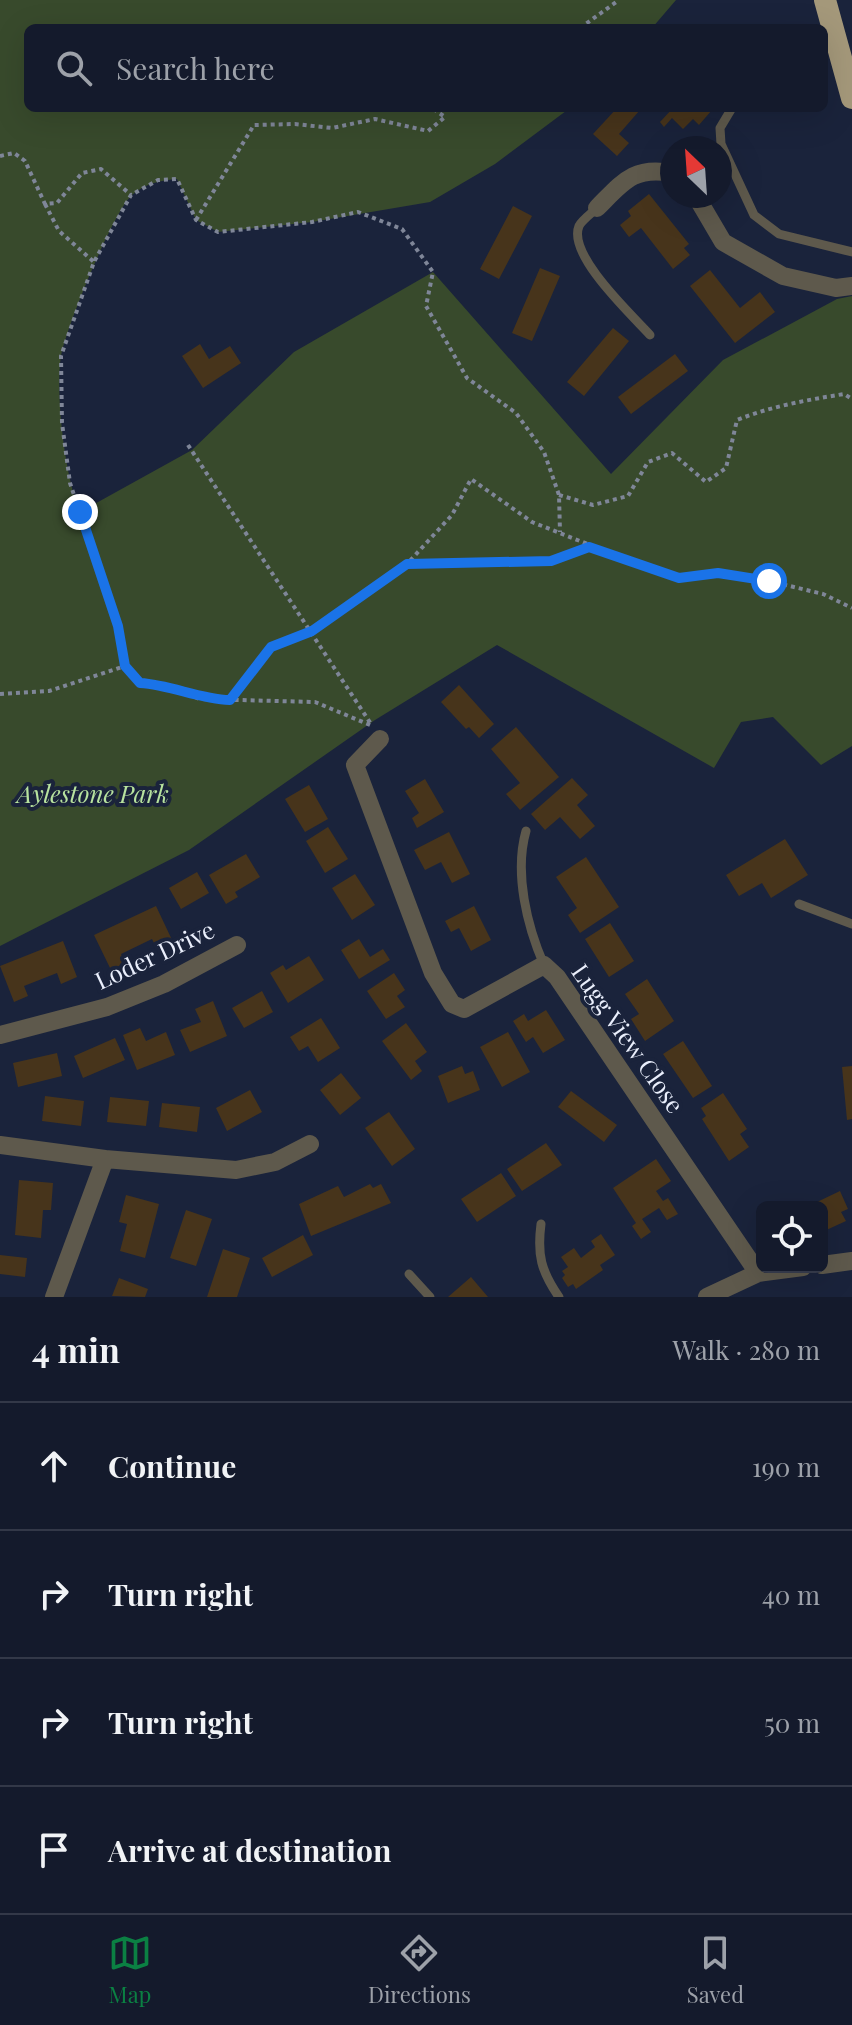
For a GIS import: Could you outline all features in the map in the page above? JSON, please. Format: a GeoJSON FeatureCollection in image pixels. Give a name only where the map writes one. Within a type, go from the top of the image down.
{"type":"FeatureCollection","features":[{"type":"Feature","properties":{"kind":"highway"},"geometry":{"type":"LineString","coordinates":[[825,0],[852,98]]}},
{"type":"Feature","properties":{"kind":"street"},"geometry":{"type":"LineString","coordinates":[[597,208],[628,177],[648,169],[660,171]]}},
{"type":"Feature","properties":{"kind":"street"},"geometry":{"type":"LineString","coordinates":[[703,208],[723,242],[783,276],[836,288],[852,286]]}},
{"type":"Feature","properties":{"kind":"street","name":"Lugg View Close"},"geometry":{"type":"LineString","coordinates":[[376,732],[355,765],[433,973],[452,1004],[464,1009],[544,965],[557,977],[756,1270]]}},
{"type":"Feature","properties":{"kind":"street","name":"Loder Drive"},"geometry":{"type":"LineString","coordinates":[[0,1035],[107,1007],[164,984],[237,945]]}},
{"type":"Feature","properties":{"kind":"street"},"geometry":{"type":"LineString","coordinates":[[0,1145],[105,1159],[236,1170],[275,1162],[310,1144]]}},
{"type":"Feature","properties":{"kind":"street"},"geometry":{"type":"LineString","coordinates":[[54,1297],[105,1159]]}},
{"type":"Feature","properties":{"kind":"street"},"geometry":{"type":"LineString","coordinates":[[828,1264],[852,1261]]}},
{"type":"Feature","properties":{"kind":"street"},"geometry":{"type":"LineString","coordinates":[[707,1297],[758,1273]]}},
{"type":"Feature","properties":{"kind":"lane"},"geometry":{"type":"LineString","coordinates":[[730,112],[720,128],[721,144],[754,215],[779,234],[852,252]]}},
{"type":"Feature","properties":{"kind":"lane"},"geometry":{"type":"LineString","coordinates":[[597,208],[579,226],[578,240],[586,262],[650,335]]}},
{"type":"Feature","properties":{"kind":"lane"},"geometry":{"type":"LineString","coordinates":[[526,831],[522,845],[527,924],[544,965]]}},
{"type":"Feature","properties":{"kind":"lane"},"geometry":{"type":"LineString","coordinates":[[799,904],[852,924]]}},
{"type":"Feature","properties":{"kind":"lane"},"geometry":{"type":"LineString","coordinates":[[541,1224],[537,1252],[543,1274],[559,1297]]}},
{"type":"Feature","properties":{"kind":"lane"},"geometry":{"type":"LineString","coordinates":[[409,1274],[430,1297]]}},
{"type":"Feature","properties":{"kind":"path"},"geometry":{"type":"LineString","coordinates":[[586,24],[619,0]]}},
{"type":"Feature","properties":{"kind":"path"},"geometry":{"type":"LineString","coordinates":[[196,220],[254,125],[295,124],[332,128],[375,119],[428,131],[445,117],[438,112]]}},
{"type":"Feature","properties":{"kind":"path"},"geometry":{"type":"LineString","coordinates":[[0,156],[14,153],[25,161],[59,231],[94,262]]}},
{"type":"Feature","properties":{"kind":"path"},"geometry":{"type":"LineString","coordinates":[[45,204],[57,203],[82,173],[101,169],[131,195]]}},
{"type":"Feature","properties":{"kind":"path"},"geometry":{"type":"LineString","coordinates":[[376,732],[315,702],[200,699],[164,685],[140,683],[125,666],[118,626],[70,483],[62,423],[61,356],[94,262],[131,195],[158,180],[177,179],[196,220],[218,232],[312,222],[358,212],[402,229],[433,272],[426,306],[467,378],[516,413],[544,452],[559,495],[560,532]]}},
{"type":"Feature","properties":{"kind":"path"},"geometry":{"type":"LineString","coordinates":[[559,495],[593,505],[628,496],[648,462],[672,453],[706,482],[726,468],[737,420],[765,409],[803,401],[844,394],[852,399]]}},
{"type":"Feature","properties":{"kind":"path"},"geometry":{"type":"LineString","coordinates":[[188,445],[376,732]]}},
{"type":"Feature","properties":{"kind":"path"},"geometry":{"type":"LineString","coordinates":[[230,700],[271,647],[312,631],[407,564],[452,515],[471,479],[532,522],[589,547],[679,578],[718,573],[769,581],[823,594],[852,608]]}},
{"type":"Feature","properties":{"kind":"path"},"geometry":{"type":"LineString","coordinates":[[407,564],[551,561],[589,547]]}},
{"type":"Feature","properties":{"kind":"path"},"geometry":{"type":"LineString","coordinates":[[0,694],[49,691],[125,666]]}},
{"type":"Feature","properties":{"kind":"green space","name":"Aylestone Park"},"geometry":{"type":"Polygon","coordinates":[[[0,0],[676,0],[655,24],[24,24],[24,112],[565,112],[495,164],[430,202],[312,222],[218,232],[196,220],[177,179],[153,183],[137,191],[124,206],[103,246],[61,356],[60,412],[70,479],[80,512],[192,450],[294,352],[433,272],[611,474],[723,360],[837,299],[852,296],[852,746],[821,765],[773,717],[741,722],[714,768],[497,645],[375,720],[189,850],[0,946],[0,0]]]}},
{"type":"Feature","properties":{"kind":"building"},"geometry":{"type":"Polygon","coordinates":[[[613,112],[638,112],[619,134],[629,143],[617,156],[593,134],[613,112]]]}},
{"type":"Feature","properties":{"kind":"building"},"geometry":{"type":"Polygon","coordinates":[[[669,112],[710,112],[699,125],[693,119],[683,129],[672,118],[664,127],[660,122],[669,112]]]}},
{"type":"Feature","properties":{"kind":"building"},"geometry":{"type":"Polygon","coordinates":[[[649,194],[689,244],[684,248],[690,255],[673,269],[641,228],[629,237],[620,225],[631,216],[628,211],[649,194]]]}},
{"type":"Feature","properties":{"kind":"building"},"geometry":{"type":"Polygon","coordinates":[[[513,206],[532,216],[499,279],[480,269],[513,206]]]}},
{"type":"Feature","properties":{"kind":"building"},"geometry":{"type":"Polygon","coordinates":[[[540,268],[560,276],[532,341],[512,333],[540,268]]]}},
{"type":"Feature","properties":{"kind":"building"},"geometry":{"type":"Polygon","coordinates":[[[710,270],[740,308],[760,292],[775,312],[735,343],[690,286],[710,270]]]}},
{"type":"Feature","properties":{"kind":"building"},"geometry":{"type":"Polygon","coordinates":[[[613,328],[629,341],[584,396],[567,382],[613,328]]]}},
{"type":"Feature","properties":{"kind":"building"},"geometry":{"type":"Polygon","coordinates":[[[200,344],[209,359],[230,346],[241,363],[203,388],[182,356],[200,344]]]}},
{"type":"Feature","properties":{"kind":"building"},"geometry":{"type":"Polygon","coordinates":[[[675,354],[688,371],[631,414],[618,397],[675,354]]]}},
{"type":"Feature","properties":{"kind":"building"},"geometry":{"type":"Polygon","coordinates":[[[459,685],[494,724],[479,738],[469,727],[466,729],[441,702],[459,685]]]}},
{"type":"Feature","properties":{"kind":"building"},"geometry":{"type":"Polygon","coordinates":[[[516,727],[559,777],[520,810],[506,794],[520,783],[491,749],[516,727]]]}},
{"type":"Feature","properties":{"kind":"building"},"geometry":{"type":"Polygon","coordinates":[[[572,778],[588,795],[577,805],[595,826],[580,839],[560,817],[545,830],[531,814],[572,778]]]}},
{"type":"Feature","properties":{"kind":"building"},"geometry":{"type":"Polygon","coordinates":[[[425,779],[444,812],[417,828],[412,818],[419,813],[405,791],[425,779]]]}},
{"type":"Feature","properties":{"kind":"building"},"geometry":{"type":"Polygon","coordinates":[[[309,785],[328,819],[305,832],[285,799],[309,785]]]}},
{"type":"Feature","properties":{"kind":"building"},"geometry":{"type":"Polygon","coordinates":[[[328,827],[348,859],[325,873],[306,841],[328,827]]]}},
{"type":"Feature","properties":{"kind":"building"},"geometry":{"type":"Polygon","coordinates":[[[449,832],[470,874],[452,883],[441,862],[425,870],[414,850],[449,832]]]}},
{"type":"Feature","properties":{"kind":"building"},"geometry":{"type":"Polygon","coordinates":[[[785,839],[808,875],[771,898],[762,883],[739,896],[726,875],[785,839]]]}},
{"type":"Feature","properties":{"kind":"building"},"geometry":{"type":"Polygon","coordinates":[[[246,854],[260,877],[235,892],[238,897],[226,904],[209,875],[246,854]]]}},
{"type":"Feature","properties":{"kind":"building"},"geometry":{"type":"Polygon","coordinates":[[[586,857],[619,907],[580,933],[568,915],[577,908],[556,877],[586,857]]]}},
{"type":"Feature","properties":{"kind":"building"},"geometry":{"type":"Polygon","coordinates":[[[197,872],[209,893],[181,909],[169,888],[197,872]]]}},
{"type":"Feature","properties":{"kind":"building"},"geometry":{"type":"Polygon","coordinates":[[[355,874],[375,905],[352,920],[332,888],[355,874]]]}},
{"type":"Feature","properties":{"kind":"building"},"geometry":{"type":"Polygon","coordinates":[[[156,906],[173,942],[157,949],[152,939],[121,954],[125,963],[111,970],[94,935],[156,906]]]}},
{"type":"Feature","properties":{"kind":"building"},"geometry":{"type":"Polygon","coordinates":[[[474,906],[491,940],[471,951],[459,928],[451,932],[445,921],[474,906]]]}},
{"type":"Feature","properties":{"kind":"building"},"geometry":{"type":"Polygon","coordinates":[[[610,923],[634,961],[609,977],[585,939],[610,923]]]}},
{"type":"Feature","properties":{"kind":"building"},"geometry":{"type":"Polygon","coordinates":[[[359,939],[370,957],[383,949],[390,960],[359,979],[341,950],[359,939]]]}},
{"type":"Feature","properties":{"kind":"building"},"geometry":{"type":"Polygon","coordinates":[[[63,941],[77,977],[61,984],[57,973],[24,986],[28,996],[14,1002],[0,966],[63,941]]]}},
{"type":"Feature","properties":{"kind":"building"},"geometry":{"type":"Polygon","coordinates":[[[309,956],[324,980],[288,1003],[270,973],[283,965],[286,970],[309,956]]]}},
{"type":"Feature","properties":{"kind":"building"},"geometry":{"type":"Polygon","coordinates":[[[394,973],[405,990],[397,996],[405,1007],[386,1019],[367,991],[394,973]]]}},
{"type":"Feature","properties":{"kind":"building"},"geometry":{"type":"Polygon","coordinates":[[[647,979],[674,1021],[645,1041],[631,1019],[639,1014],[625,994],[647,979]]]}},
{"type":"Feature","properties":{"kind":"building"},"geometry":{"type":"Polygon","coordinates":[[[262,991],[273,1012],[244,1028],[232,1008],[262,991]]]}},
{"type":"Feature","properties":{"kind":"building"},"geometry":{"type":"Polygon","coordinates":[[[213,1001],[227,1036],[190,1052],[180,1030],[201,1022],[195,1009],[213,1001]]]}},
{"type":"Feature","properties":{"kind":"building"},"geometry":{"type":"Polygon","coordinates":[[[546,1010],[565,1040],[543,1053],[533,1037],[526,1042],[513,1021],[524,1014],[528,1021],[546,1010]]]}},
{"type":"Feature","properties":{"kind":"building"},"geometry":{"type":"Polygon","coordinates":[[[321,1018],[340,1048],[318,1062],[308,1046],[299,1051],[290,1037],[321,1018]]]}},
{"type":"Feature","properties":{"kind":"building"},"geometry":{"type":"Polygon","coordinates":[[[406,1023],[427,1052],[415,1061],[422,1071],[411,1080],[382,1041],[406,1023]]]}},
{"type":"Feature","properties":{"kind":"building"},"geometry":{"type":"Polygon","coordinates":[[[140,1028],[146,1041],[166,1032],[175,1055],[137,1070],[123,1035],[140,1028]]]}},
{"type":"Feature","properties":{"kind":"building"},"geometry":{"type":"Polygon","coordinates":[[[508,1032],[530,1072],[502,1087],[480,1047],[508,1032]]]}},
{"type":"Feature","properties":{"kind":"building"},"geometry":{"type":"Polygon","coordinates":[[[115,1038],[125,1060],[83,1078],[74,1056],[115,1038]]]}},
{"type":"Feature","properties":{"kind":"building"},"geometry":{"type":"Polygon","coordinates":[[[683,1041],[712,1086],[693,1098],[663,1054],[683,1041]]]}},
{"type":"Feature","properties":{"kind":"building"},"geometry":{"type":"Polygon","coordinates":[[[57,1053],[62,1076],[18,1087],[13,1063],[57,1053]]]}},
{"type":"Feature","properties":{"kind":"building"},"geometry":{"type":"Polygon","coordinates":[[[462,1066],[465,1074],[473,1071],[480,1090],[448,1103],[438,1076],[462,1066]]]}},
{"type":"Feature","properties":{"kind":"building"},"geometry":{"type":"Polygon","coordinates":[[[852,1066],[852,1119],[847,1120],[842,1067],[852,1066]]]}},
{"type":"Feature","properties":{"kind":"building"},"geometry":{"type":"Polygon","coordinates":[[[341,1073],[361,1098],[340,1115],[320,1090],[341,1073]]]}},
{"type":"Feature","properties":{"kind":"building"},"geometry":{"type":"Polygon","coordinates":[[[250,1090],[262,1112],[227,1131],[216,1108],[250,1090]]]}},
{"type":"Feature","properties":{"kind":"building"},"geometry":{"type":"Polygon","coordinates":[[[571,1091],[617,1125],[604,1142],[558,1107],[571,1091]]]}},
{"type":"Feature","properties":{"kind":"building"},"geometry":{"type":"Polygon","coordinates":[[[723,1093],[747,1129],[740,1134],[749,1147],[729,1161],[702,1119],[706,1116],[701,1108],[723,1093]]]}},
{"type":"Feature","properties":{"kind":"building"},"geometry":{"type":"Polygon","coordinates":[[[45,1096],[84,1101],[81,1126],[42,1121],[45,1096]]]}},
{"type":"Feature","properties":{"kind":"building"},"geometry":{"type":"Polygon","coordinates":[[[110,1097],[149,1101],[146,1126],[107,1122],[110,1097]]]}},
{"type":"Feature","properties":{"kind":"building"},"geometry":{"type":"Polygon","coordinates":[[[162,1103],[200,1107],[197,1132],[159,1127],[162,1103]]]}},
{"type":"Feature","properties":{"kind":"building"},"geometry":{"type":"Polygon","coordinates":[[[389,1112],[415,1149],[392,1166],[365,1128],[389,1112]]]}},
{"type":"Feature","properties":{"kind":"building"},"geometry":{"type":"Polygon","coordinates":[[[546,1143],[562,1165],[522,1191],[507,1169],[546,1143]]]}},
{"type":"Feature","properties":{"kind":"building"},"geometry":{"type":"Polygon","coordinates":[[[656,1159],[671,1181],[656,1191],[663,1201],[668,1198],[678,1214],[667,1220],[659,1208],[642,1219],[651,1232],[641,1239],[632,1226],[636,1223],[613,1188],[656,1159]]]}},
{"type":"Feature","properties":{"kind":"building"},"geometry":{"type":"Polygon","coordinates":[[[501,1173],[516,1196],[477,1222],[461,1199],[501,1173]]]}},
{"type":"Feature","properties":{"kind":"building"},"geometry":{"type":"Polygon","coordinates":[[[19,1180],[53,1183],[51,1210],[43,1210],[41,1238],[15,1235],[19,1180]]]}},
{"type":"Feature","properties":{"kind":"building"},"geometry":{"type":"Polygon","coordinates":[[[370,1184],[373,1188],[381,1184],[391,1203],[311,1236],[299,1204],[338,1186],[344,1197],[370,1184]]]}},
{"type":"Feature","properties":{"kind":"building"},"geometry":{"type":"Polygon","coordinates":[[[840,1191],[848,1209],[841,1212],[846,1221],[828,1229],[828,1201],[819,1201],[840,1191]]]}},
{"type":"Feature","properties":{"kind":"building"},"geometry":{"type":"Polygon","coordinates":[[[126,1195],[159,1204],[145,1258],[120,1251],[127,1224],[119,1222],[126,1195]]]}},
{"type":"Feature","properties":{"kind":"building"},"geometry":{"type":"Polygon","coordinates":[[[186,1210],[212,1219],[196,1266],[170,1258],[186,1210]]]}},
{"type":"Feature","properties":{"kind":"building"},"geometry":{"type":"Polygon","coordinates":[[[601,1234],[615,1255],[600,1265],[603,1270],[576,1289],[573,1284],[568,1287],[562,1278],[565,1275],[562,1271],[568,1267],[561,1257],[574,1248],[581,1258],[595,1247],[591,1241],[601,1234]]]}},
{"type":"Feature","properties":{"kind":"building"},"geometry":{"type":"Polygon","coordinates":[[[303,1235],[313,1255],[272,1277],[262,1258],[303,1235]]]}},
{"type":"Feature","properties":{"kind":"building"},"geometry":{"type":"Polygon","coordinates":[[[223,1249],[250,1258],[237,1297],[207,1297],[223,1249]]]}},
{"type":"Feature","properties":{"kind":"building"},"geometry":{"type":"Polygon","coordinates":[[[0,1255],[27,1258],[25,1277],[0,1274],[0,1255]]]}},
{"type":"Feature","properties":{"kind":"building"},"geometry":{"type":"Polygon","coordinates":[[[471,1277],[488,1297],[448,1297],[471,1277]]]}},
{"type":"Feature","properties":{"kind":"building"},"geometry":{"type":"Polygon","coordinates":[[[119,1278],[148,1289],[145,1297],[112,1296],[119,1278]]]}},
{"type":"Feature","properties":{"kind":"route"},"geometry":{"type":"LineString","coordinates":[[80,512],[118,626],[125,666],[140,683],[164,685],[200,699],[230,700],[271,647],[312,631],[407,564],[458,564],[508,559],[551,561],[589,547],[679,578],[718,573],[769,581]]}}]}
